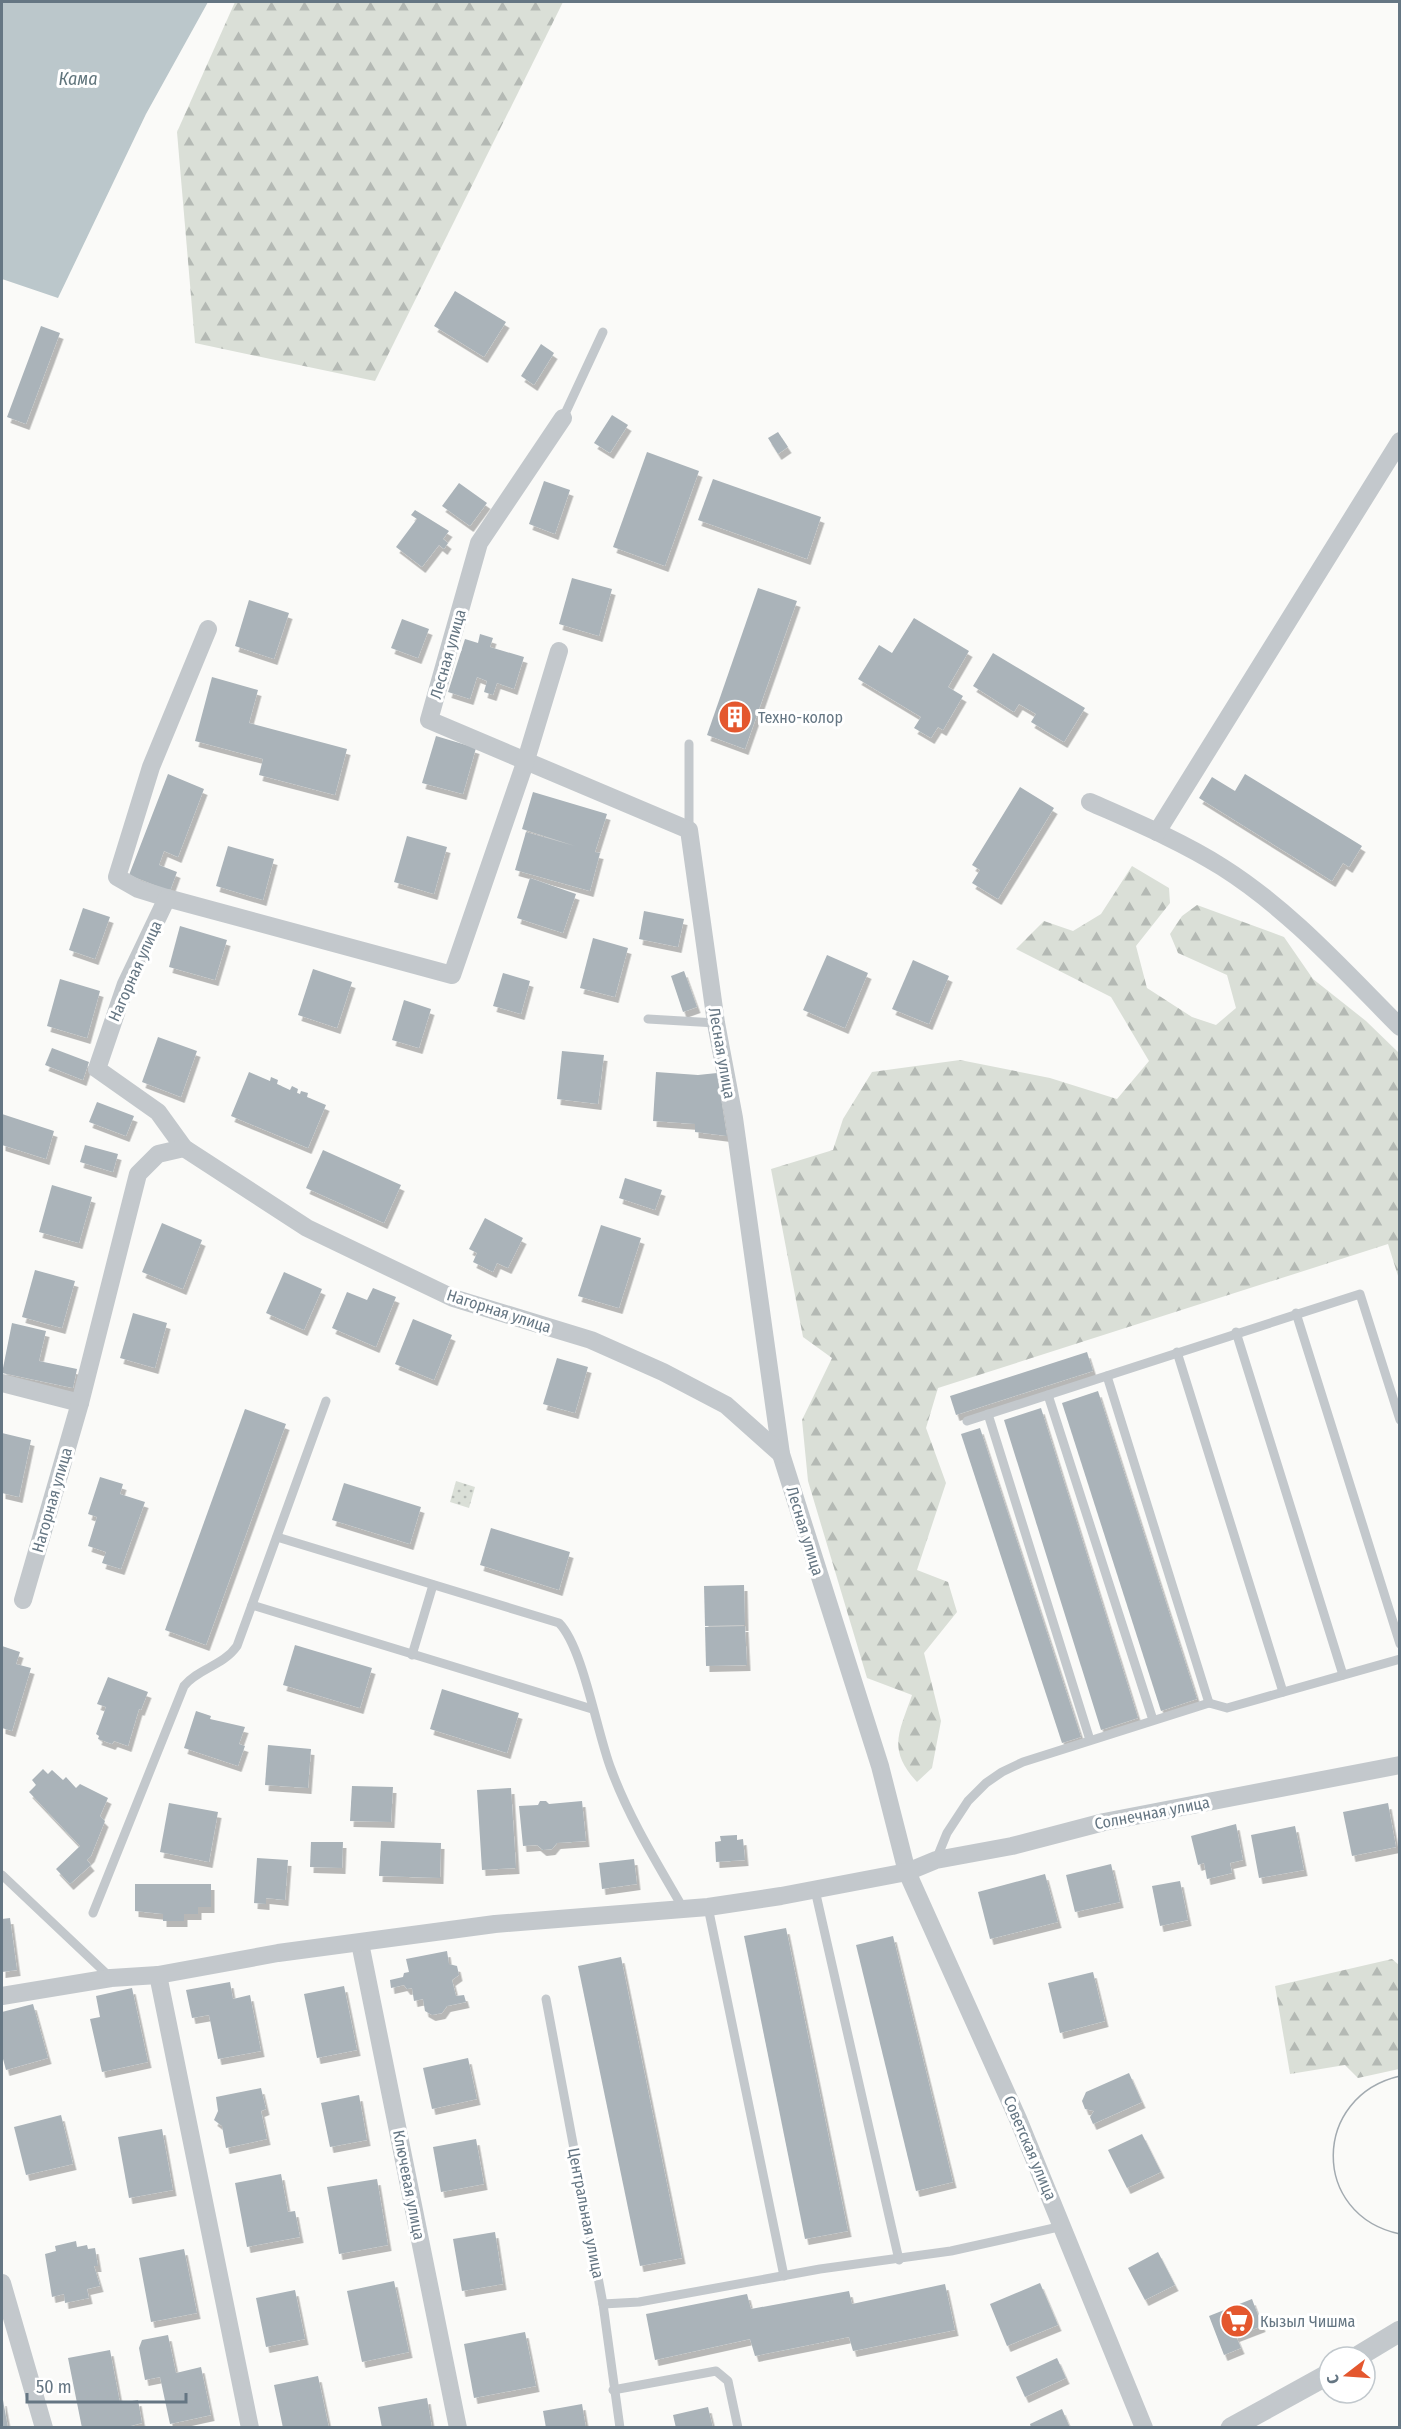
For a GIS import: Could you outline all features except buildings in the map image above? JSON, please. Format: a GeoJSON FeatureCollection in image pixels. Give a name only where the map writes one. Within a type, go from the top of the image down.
{"type":"FeatureCollection","features":[{"type":"Feature","properties":{"kind":"street","name":"Лесная улица"},"geometry":{"type":"LineString","coordinates":[[562,418],[479,543],[429,720],[688,830],[716,1023],[734,1118],[782,1454],[880,1766],[907,1872]]}},
{"type":"Feature","properties":{"kind":"street"},"geometry":{"type":"LineString","coordinates":[[1157,832],[1400,441]]}},
{"type":"Feature","properties":{"kind":"street"},"geometry":{"type":"LineString","coordinates":[[208,629],[151,767],[117,877],[138,889],[167,898],[452,975],[526,760],[559,651]]}},
{"type":"Feature","properties":{"kind":"street"},"geometry":{"type":"LineString","coordinates":[[1090,802],[1157,832],[1222,868],[1298,925],[1400,1027]]}},
{"type":"Feature","properties":{"kind":"street","name":"Нагорная улица"},"geometry":{"type":"LineString","coordinates":[[167,898],[126,984],[97,1069],[158,1112],[184,1148],[307,1228],[453,1298],[591,1340],[663,1372],[726,1405],[782,1454]]}},
{"type":"Feature","properties":{"kind":"street","name":"Нагорная улица"},"geometry":{"type":"LineString","coordinates":[[23,1600],[80,1403],[138,1174],[158,1154],[184,1148]]}},
{"type":"Feature","properties":{"kind":"street"},"geometry":{"type":"LineString","coordinates":[[2,1383],[80,1403]]}},
{"type":"Feature","properties":{"kind":"street","name":"Солнечная улица"},"geometry":{"type":"LineString","coordinates":[[708,1907],[907,1872],[936,1860],[1012,1846],[1104,1822],[1400,1765]]}},
{"type":"Feature","properties":{"kind":"street","name":"Советская улица"},"geometry":{"type":"LineString","coordinates":[[907,1872],[1063,2226],[1144,2427]]}},
{"type":"Feature","properties":{"kind":"street"},"geometry":{"type":"LineString","coordinates":[[2,1996],[111,1978],[158,1975],[278,1953],[495,1924],[708,1907]]}},
{"type":"Feature","properties":{"kind":"street","name":"Ключевая улица"},"geometry":{"type":"LineString","coordinates":[[360,1943],[458,2427]]}},
{"type":"Feature","properties":{"kind":"street"},"geometry":{"type":"LineString","coordinates":[[158,1975],[250,2427]]}},
{"type":"Feature","properties":{"kind":"street"},"geometry":{"type":"LineString","coordinates":[[2,2283],[44,2427]]}},
{"type":"Feature","properties":{"kind":"street"},"geometry":{"type":"LineString","coordinates":[[1377,2345],[1400,2331]]}},
{"type":"Feature","properties":{"kind":"street"},"geometry":{"type":"LineString","coordinates":[[1231,2427],[1317,2380]]}},
{"type":"Feature","properties":{"kind":"lane"},"geometry":{"type":"LineString","coordinates":[[562,418],[603,332]]}},
{"type":"Feature","properties":{"kind":"lane"},"geometry":{"type":"LineString","coordinates":[[688,830],[689,744]]}},
{"type":"Feature","properties":{"kind":"lane"},"geometry":{"type":"LineString","coordinates":[[648,1019],[716,1023]]}},
{"type":"Feature","properties":{"kind":"lane"},"geometry":{"type":"LineString","coordinates":[[967,1420],[1360,1294],[1400,1420]]}},
{"type":"Feature","properties":{"kind":"lane"},"geometry":{"type":"LineString","coordinates":[[1296,1313],[1400,1644]]}},
{"type":"Feature","properties":{"kind":"lane"},"geometry":{"type":"LineString","coordinates":[[1236,1332],[1343,1675]]}},
{"type":"Feature","properties":{"kind":"lane"},"geometry":{"type":"LineString","coordinates":[[1177,1352],[1283,1692]]}},
{"type":"Feature","properties":{"kind":"lane"},"geometry":{"type":"LineString","coordinates":[[1107,1376],[1209,1703]]}},
{"type":"Feature","properties":{"kind":"lane"},"geometry":{"type":"LineString","coordinates":[[1048,1395],[1153,1720]]}},
{"type":"Feature","properties":{"kind":"lane"},"geometry":{"type":"LineString","coordinates":[[93,1913],[184,1686],[190,1679],[230,1656],[237,1646],[326,1401]]}},
{"type":"Feature","properties":{"kind":"lane"},"geometry":{"type":"LineString","coordinates":[[988,1414],[1090,1740]]}},
{"type":"Feature","properties":{"kind":"lane"},"geometry":{"type":"LineString","coordinates":[[277,1537],[560,1623],[572,1641],[603,1748],[624,1800],[683,1908]]}},
{"type":"Feature","properties":{"kind":"lane"},"geometry":{"type":"LineString","coordinates":[[412,1655],[433,1585]]}},
{"type":"Feature","properties":{"kind":"lane"},"geometry":{"type":"LineString","coordinates":[[252,1605],[592,1709]]}},
{"type":"Feature","properties":{"kind":"lane"},"geometry":{"type":"LineString","coordinates":[[936,1860],[952,1825],[968,1801],[986,1783],[1023,1762],[1209,1703],[1227,1708],[1400,1659]]}},
{"type":"Feature","properties":{"kind":"lane"},"geometry":{"type":"LineString","coordinates":[[3,1875],[111,1978]]}},
{"type":"Feature","properties":{"kind":"lane"},"geometry":{"type":"LineString","coordinates":[[815,1890],[898,2260]]}},
{"type":"Feature","properties":{"kind":"lane"},"geometry":{"type":"LineString","coordinates":[[708,1907],[784,2276]]}},
{"type":"Feature","properties":{"kind":"lane","name":"Центральная улица"},"geometry":{"type":"LineString","coordinates":[[546,1999],[603,2304],[613,2390],[620,2427]]}},
{"type":"Feature","properties":{"kind":"lane"},"geometry":{"type":"LineString","coordinates":[[603,2304],[639,2302],[784,2276],[898,2260],[1063,2226]]}},
{"type":"Feature","properties":{"kind":"lane"},"geometry":{"type":"LineString","coordinates":[[613,2390],[716,2371],[728,2380],[738,2427]]}},
{"type":"Feature","properties":{"kind":"green space"},"geometry":{"type":"Polygon","coordinates":[[[235,2],[563,2],[375,381],[195,343],[177,132],[235,2]]]}},
{"type":"Feature","properties":{"kind":"green space"},"geometry":{"type":"Polygon","coordinates":[[[1132,866],[1169,888],[1170,903],[1136,946],[1147,988],[1192,1017],[1216,1025],[1236,1008],[1227,975],[1178,953],[1170,934],[1182,916],[1197,905],[1284,937],[1313,979],[1366,1021],[1399,1053],[1399,1279],[1388,1244],[938,1388],[926,1428],[946,1483],[917,1570],[948,1582],[957,1612],[924,1653],[941,1721],[932,1768],[917,1782],[902,1760],[898,1740],[912,1695],[867,1678],[808,1481],[802,1420],[832,1358],[803,1337],[771,1169],[833,1150],[843,1119],[872,1072],[960,1060],[1050,1078],[1117,1099],[1149,1061],[1111,997],[1016,949],[1044,921],[1073,931],[1101,914],[1132,866]]]}},
{"type":"Feature","properties":{"kind":"green space"},"geometry":{"type":"Polygon","coordinates":[[[456,1481],[475,1487],[469,1508],[450,1502],[456,1481]]]}},
{"type":"Feature","properties":{"kind":"green space"},"geometry":{"type":"Polygon","coordinates":[[[1392,1959],[1399,1965],[1399,2069],[1358,2078],[1345,2065],[1290,2074],[1275,1986],[1392,1959]]]}},
{"type":"Feature","properties":{"kind":"water","name":"Кама"},"geometry":{"type":"Polygon","coordinates":[[[2,2],[208,2],[146,114],[58,298],[2,279],[2,2]]]}},
{"type":"Feature","properties":{"kind":"tram line"},"geometry":{"type":"LineString","coordinates":[[1400,2076],[1371,2088],[1350,2106],[1338,2130],[1333,2155],[1337,2181],[1350,2204],[1371,2223],[1400,2234]]}},
{"type":"Feature","properties":{"kind":"place","name":"Техно-колор"},"geometry":{"type":"Point","coordinates":[735,717]}},
{"type":"Feature","properties":{"kind":"place","name":"Кызыл Чишма"},"geometry":{"type":"Point","coordinates":[1237,2321]}}]}
